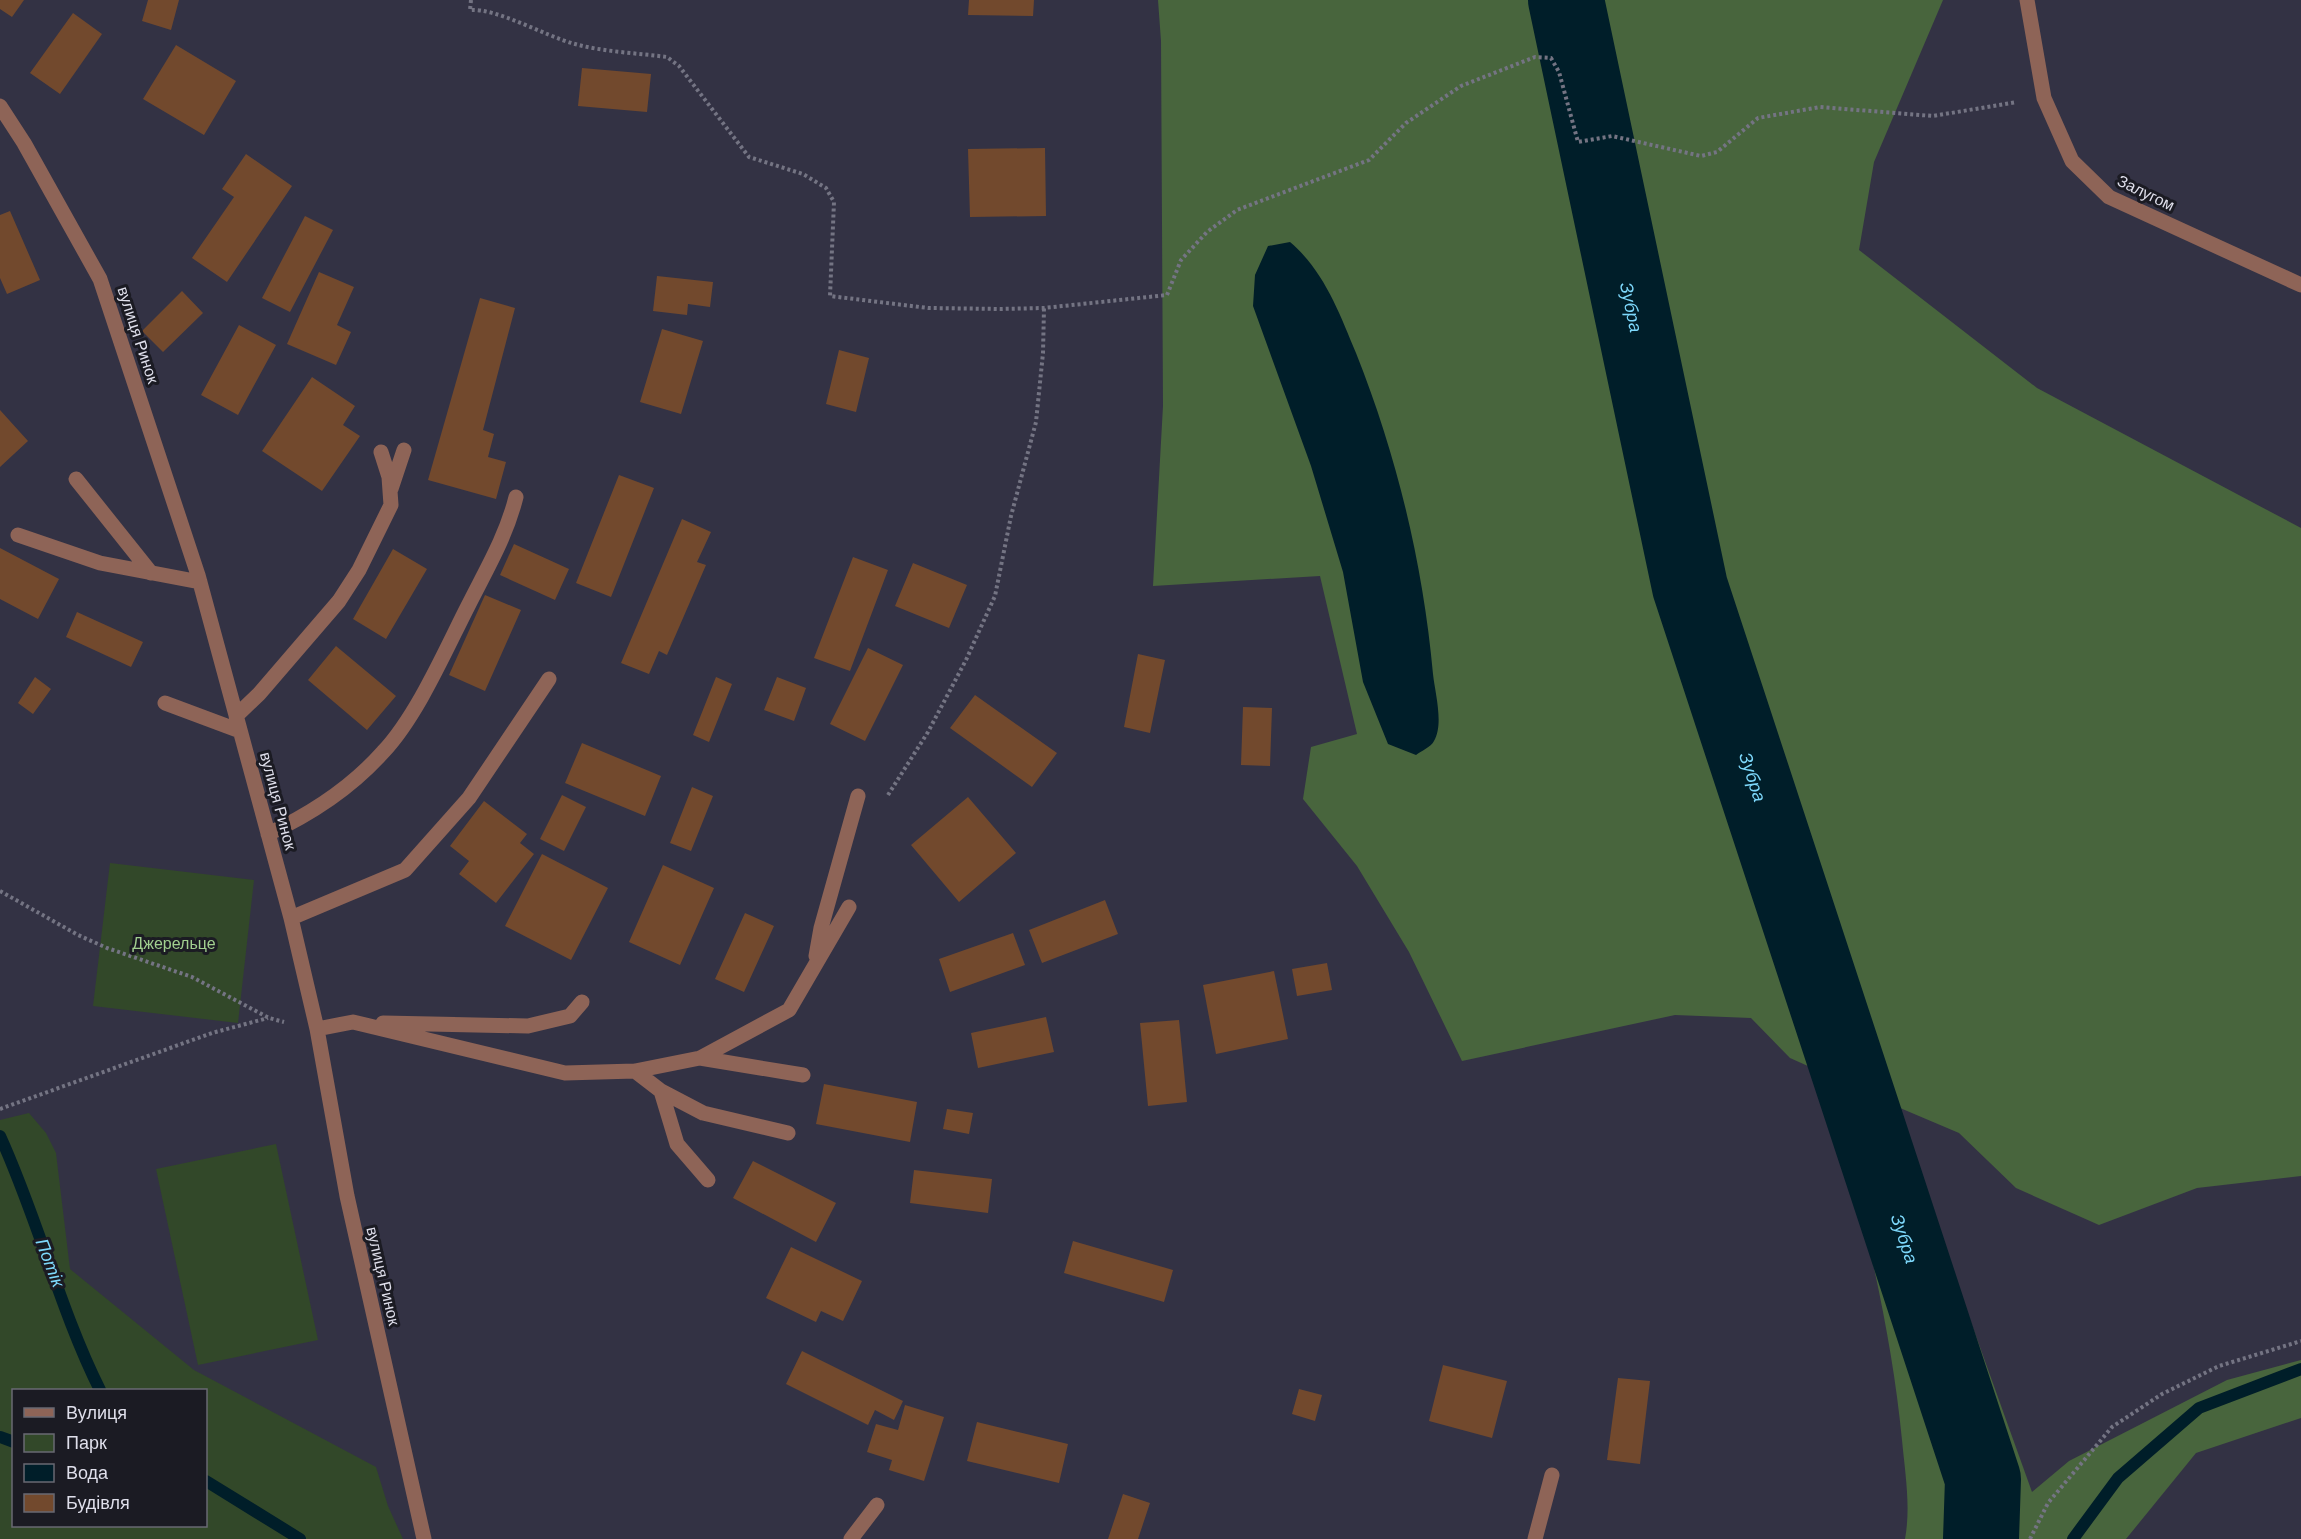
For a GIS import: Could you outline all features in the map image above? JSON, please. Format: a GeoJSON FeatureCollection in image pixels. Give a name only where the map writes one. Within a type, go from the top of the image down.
{"type":"FeatureCollection","features":[{"type":"Feature","properties":{"kind":"street","name":"Залугом"},"geometry":{"type":"LineString","coordinates":[[2027,0],[2044,98],[2072,161],[2109,197],[2301,285]]}},
{"type":"Feature","properties":{"kind":"street","name":"вулиця Ринок"},"geometry":{"type":"LineString","coordinates":[[0,106],[24,143],[100,279],[200,582],[291,918],[317,1029],[347,1196],[424,1539]]}},
{"type":"Feature","properties":{"kind":"street"},"geometry":{"type":"LineString","coordinates":[[390,495],[404,450]]}},
{"type":"Feature","properties":{"kind":"street"},"geometry":{"type":"LineString","coordinates":[[165,703],[238,724],[259,694],[344,593],[359,570],[391,505],[389,477],[381,452]]}},
{"type":"Feature","properties":{"kind":"street"},"geometry":{"type":"LineString","coordinates":[[76,478],[151,573]]}},
{"type":"Feature","properties":{"kind":"street"},"geometry":{"type":"LineString","coordinates":[[268,834],[305,817],[384,752],[402,727],[439,663],[502,541],[516,497]]}},
{"type":"Feature","properties":{"kind":"street"},"geometry":{"type":"LineString","coordinates":[[18,535],[100,563],[200,582]]}},
{"type":"Feature","properties":{"kind":"street"},"geometry":{"type":"LineString","coordinates":[[291,918],[405,870],[469,798],[549,680]]}},
{"type":"Feature","properties":{"kind":"street"},"geometry":{"type":"LineString","coordinates":[[815,965],[823,918],[858,796]]}},
{"type":"Feature","properties":{"kind":"street"},"geometry":{"type":"LineString","coordinates":[[353,1022],[565,1073],[635,1071],[700,1058],[789,1010],[849,908]]}},
{"type":"Feature","properties":{"kind":"street"},"geometry":{"type":"LineString","coordinates":[[317,1029],[353,1022],[528,1026],[570,1016],[582,1002]]}},
{"type":"Feature","properties":{"kind":"street"},"geometry":{"type":"LineString","coordinates":[[700,1058],[803,1075]]}},
{"type":"Feature","properties":{"kind":"street"},"geometry":{"type":"LineString","coordinates":[[635,1071],[661,1091],[703,1113],[788,1133]]}},
{"type":"Feature","properties":{"kind":"street"},"geometry":{"type":"LineString","coordinates":[[661,1091],[677,1144],[708,1180]]}},
{"type":"Feature","properties":{"kind":"street"},"geometry":{"type":"LineString","coordinates":[[1535,1539],[1552,1475]]}},
{"type":"Feature","properties":{"kind":"street"},"geometry":{"type":"LineString","coordinates":[[850,1539],[877,1505]]}},
{"type":"Feature","properties":{"kind":"path"},"geometry":{"type":"LineString","coordinates":[[471,0],[470,10],[482,9],[541,34],[577,45],[667,57],[679,66],[749,157],[803,174],[826,188],[834,202],[830,296],[928,309],[1044,308],[1167,295],[1181,260],[1207,232],[1237,210],[1369,160],[1406,123],[1461,86],[1534,57],[1551,57],[1559,72],[1578,142],[1612,136],[1701,156],[1717,152],[1758,118],[1820,107],[1933,116],[2044,98]]}},
{"type":"Feature","properties":{"kind":"path"},"geometry":{"type":"LineString","coordinates":[[887,796],[928,732],[966,660],[995,596],[1011,516],[1036,422],[1043,353],[1044,308]]}},
{"type":"Feature","properties":{"kind":"path"},"geometry":{"type":"LineString","coordinates":[[0,891],[78,934],[117,951],[192,977],[269,1018],[317,1029]]}},
{"type":"Feature","properties":{"kind":"path"},"geometry":{"type":"LineString","coordinates":[[2,1108],[212,1033],[269,1018]]}},
{"type":"Feature","properties":{"kind":"path"},"geometry":{"type":"LineString","coordinates":[[2030,1539],[2048,1503],[2112,1427],[2162,1394],[2219,1366],[2301,1341]]}},
{"type":"Feature","properties":{"kind":"green space"},"geometry":{"type":"Polygon","coordinates":[[[1158,0],[1943,0],[1874,162],[1859,250],[2037,388],[2301,528],[2301,1176],[2197,1188],[2099,1225],[2016,1188],[1959,1133],[1893,1105],[2032,1492],[2069,1461],[2227,1380],[2301,1360],[2301,1418],[2196,1453],[2126,1539],[1905,1539],[1907,1490],[1897,1393],[1881,1301],[1828,1075],[1790,1058],[1751,1018],[1675,1015],[1462,1061],[1409,952],[1357,866],[1303,799],[1311,747],[1357,734],[1320,576],[1153,586],[1163,406],[1161,41],[1158,0]]]}},
{"type":"Feature","properties":{"kind":"green space","name":"Джерельце"},"geometry":{"type":"Polygon","coordinates":[[[110,863],[254,880],[238,1023],[93,1006],[110,863]]]}},
{"type":"Feature","properties":{"kind":"green space"},"geometry":{"type":"Polygon","coordinates":[[[29,1113],[46,1133],[56,1153],[70,1269],[194,1370],[376,1467],[388,1506],[403,1539],[0,1539],[0,1120],[29,1113]]]}},
{"type":"Feature","properties":{"kind":"green space"},"geometry":{"type":"Polygon","coordinates":[[[276,1144],[318,1340],[198,1365],[156,1169],[276,1144]]]}},
{"type":"Feature","properties":{"kind":"water"},"geometry":{"type":"Polygon","coordinates":[[[1290,242],[1302,253],[1321,279],[1343,322],[1384,431],[1406,511],[1423,592],[1439,717],[1434,741],[1416,755],[1388,744],[1363,682],[1343,572],[1311,466],[1253,306],[1255,275],[1268,246],[1290,242]]]}},
{"type":"Feature","properties":{"kind":"building"},"geometry":{"type":"Polygon","coordinates":[[[0,0],[24,0],[12,17],[0,9],[0,0]]]}},
{"type":"Feature","properties":{"kind":"building"},"geometry":{"type":"Polygon","coordinates":[[[148,0],[179,0],[171,30],[142,21],[148,0]]]}},
{"type":"Feature","properties":{"kind":"building"},"geometry":{"type":"Polygon","coordinates":[[[969,0],[1034,0],[1033,16],[968,15],[969,0]]]}},
{"type":"Feature","properties":{"kind":"building"},"geometry":{"type":"Polygon","coordinates":[[[73,13],[102,34],[60,94],[30,73],[73,13]]]}},
{"type":"Feature","properties":{"kind":"building"},"geometry":{"type":"Polygon","coordinates":[[[176,45],[236,81],[204,135],[143,99],[176,45]]]}},
{"type":"Feature","properties":{"kind":"building"},"geometry":{"type":"Polygon","coordinates":[[[582,68],[651,74],[647,112],[578,106],[582,68]]]}},
{"type":"Feature","properties":{"kind":"building"},"geometry":{"type":"Polygon","coordinates":[[[1045,148],[1046,216],[970,217],[968,149],[1045,148]]]}},
{"type":"Feature","properties":{"kind":"building"},"geometry":{"type":"Polygon","coordinates":[[[246,154],[292,186],[227,282],[192,258],[234,197],[222,189],[246,154]]]}},
{"type":"Feature","properties":{"kind":"building"},"geometry":{"type":"Polygon","coordinates":[[[10,211],[40,280],[7,294],[0,278],[0,215],[10,211]]]}},
{"type":"Feature","properties":{"kind":"building"},"geometry":{"type":"Polygon","coordinates":[[[305,216],[333,230],[290,312],[262,298],[305,216]]]}},
{"type":"Feature","properties":{"kind":"building"},"geometry":{"type":"Polygon","coordinates":[[[319,272],[354,287],[337,325],[351,332],[336,365],[287,344],[319,272]]]}},
{"type":"Feature","properties":{"kind":"building"},"geometry":{"type":"Polygon","coordinates":[[[657,276],[713,282],[710,307],[688,304],[687,315],[653,311],[657,276]]]}},
{"type":"Feature","properties":{"kind":"building"},"geometry":{"type":"Polygon","coordinates":[[[182,291],[203,313],[163,352],[142,331],[182,291]]]}},
{"type":"Feature","properties":{"kind":"building"},"geometry":{"type":"Polygon","coordinates":[[[480,298],[515,308],[483,430],[494,434],[488,457],[506,462],[496,499],[428,480],[480,298]]]}},
{"type":"Feature","properties":{"kind":"building"},"geometry":{"type":"Polygon","coordinates":[[[239,325],[276,345],[238,415],[201,395],[239,325]]]}},
{"type":"Feature","properties":{"kind":"building"},"geometry":{"type":"Polygon","coordinates":[[[662,329],[703,341],[681,414],[640,402],[662,329]]]}},
{"type":"Feature","properties":{"kind":"building"},"geometry":{"type":"Polygon","coordinates":[[[839,350],[869,358],[856,412],[826,404],[839,350]]]}},
{"type":"Feature","properties":{"kind":"building"},"geometry":{"type":"Polygon","coordinates":[[[312,377],[355,406],[343,425],[360,436],[322,491],[262,451],[312,377]]]}},
{"type":"Feature","properties":{"kind":"building"},"geometry":{"type":"Polygon","coordinates":[[[0,410],[28,441],[0,467],[0,410]]]}},
{"type":"Feature","properties":{"kind":"building"},"geometry":{"type":"Polygon","coordinates":[[[619,475],[654,488],[611,597],[576,583],[619,475]]]}},
{"type":"Feature","properties":{"kind":"building"},"geometry":{"type":"Polygon","coordinates":[[[682,519],[711,532],[697,562],[706,565],[667,655],[659,651],[649,674],[621,663],[682,519]]]}},
{"type":"Feature","properties":{"kind":"building"},"geometry":{"type":"Polygon","coordinates":[[[514,544],[569,569],[555,600],[500,575],[514,544]]]}},
{"type":"Feature","properties":{"kind":"building"},"geometry":{"type":"Polygon","coordinates":[[[0,548],[59,579],[38,619],[0,599],[0,548]]]}},
{"type":"Feature","properties":{"kind":"building"},"geometry":{"type":"Polygon","coordinates":[[[393,549],[427,569],[386,639],[353,619],[393,549]]]}},
{"type":"Feature","properties":{"kind":"building"},"geometry":{"type":"Polygon","coordinates":[[[853,557],[888,570],[850,671],[814,658],[853,557]]]}},
{"type":"Feature","properties":{"kind":"building"},"geometry":{"type":"Polygon","coordinates":[[[913,563],[967,585],[949,628],[895,606],[913,563]]]}},
{"type":"Feature","properties":{"kind":"building"},"geometry":{"type":"Polygon","coordinates":[[[485,595],[521,610],[485,691],[449,675],[485,595]]]}},
{"type":"Feature","properties":{"kind":"building"},"geometry":{"type":"Polygon","coordinates":[[[77,612],[143,642],[131,667],[66,637],[77,612]]]}},
{"type":"Feature","properties":{"kind":"building"},"geometry":{"type":"Polygon","coordinates":[[[336,646],[396,696],[367,730],[308,680],[336,646]]]}},
{"type":"Feature","properties":{"kind":"building"},"geometry":{"type":"Polygon","coordinates":[[[868,648],[903,665],[865,741],[830,724],[868,648]]]}},
{"type":"Feature","properties":{"kind":"building"},"geometry":{"type":"Polygon","coordinates":[[[1138,654],[1165,660],[1150,733],[1124,727],[1138,654]]]}},
{"type":"Feature","properties":{"kind":"building"},"geometry":{"type":"Polygon","coordinates":[[[35,677],[51,689],[33,714],[18,703],[35,677]]]}},
{"type":"Feature","properties":{"kind":"building"},"geometry":{"type":"Polygon","coordinates":[[[716,677],[732,684],[709,742],[693,735],[716,677]]]}},
{"type":"Feature","properties":{"kind":"building"},"geometry":{"type":"Polygon","coordinates":[[[777,677],[806,688],[794,721],[764,710],[777,677]]]}},
{"type":"Feature","properties":{"kind":"building"},"geometry":{"type":"Polygon","coordinates":[[[975,695],[1057,753],[1032,787],[950,728],[975,695]]]}},
{"type":"Feature","properties":{"kind":"building"},"geometry":{"type":"Polygon","coordinates":[[[1243,707],[1272,708],[1270,766],[1241,765],[1243,707]]]}},
{"type":"Feature","properties":{"kind":"building"},"geometry":{"type":"Polygon","coordinates":[[[582,743],[661,776],[645,816],[565,783],[582,743]]]}},
{"type":"Feature","properties":{"kind":"building"},"geometry":{"type":"Polygon","coordinates":[[[692,787],[713,796],[691,851],[670,843],[692,787]]]}},
{"type":"Feature","properties":{"kind":"building"},"geometry":{"type":"Polygon","coordinates":[[[562,795],[586,807],[564,851],[540,839],[562,795]]]}},
{"type":"Feature","properties":{"kind":"building"},"geometry":{"type":"Polygon","coordinates":[[[968,797],[1016,853],[959,902],[911,845],[968,797]]]}},
{"type":"Feature","properties":{"kind":"building"},"geometry":{"type":"Polygon","coordinates":[[[484,801],[527,834],[520,843],[534,854],[496,903],[459,874],[469,861],[450,846],[484,801]]]}},
{"type":"Feature","properties":{"kind":"building"},"geometry":{"type":"Polygon","coordinates":[[[542,854],[608,888],[571,960],[505,926],[542,854]]]}},
{"type":"Feature","properties":{"kind":"building"},"geometry":{"type":"Polygon","coordinates":[[[663,865],[714,888],[680,965],[629,942],[663,865]]]}},
{"type":"Feature","properties":{"kind":"building"},"geometry":{"type":"Polygon","coordinates":[[[1105,900],[1118,934],[1042,963],[1029,930],[1105,900]]]}},
{"type":"Feature","properties":{"kind":"building"},"geometry":{"type":"Polygon","coordinates":[[[745,913],[774,926],[744,992],[715,979],[745,913]]]}},
{"type":"Feature","properties":{"kind":"building"},"geometry":{"type":"Polygon","coordinates":[[[1013,933],[1025,965],[950,992],[939,959],[1013,933]]]}},
{"type":"Feature","properties":{"kind":"building"},"geometry":{"type":"Polygon","coordinates":[[[1327,963],[1332,990],[1297,996],[1292,969],[1327,963]]]}},
{"type":"Feature","properties":{"kind":"building"},"geometry":{"type":"Polygon","coordinates":[[[1274,971],[1288,1039],[1216,1054],[1203,985],[1274,971]]]}},
{"type":"Feature","properties":{"kind":"building"},"geometry":{"type":"Polygon","coordinates":[[[1046,1017],[1054,1052],[978,1068],[971,1033],[1046,1017]]]}},
{"type":"Feature","properties":{"kind":"building"},"geometry":{"type":"Polygon","coordinates":[[[1179,1020],[1187,1102],[1148,1106],[1140,1023],[1179,1020]]]}},
{"type":"Feature","properties":{"kind":"building"},"geometry":{"type":"Polygon","coordinates":[[[824,1084],[917,1102],[910,1142],[816,1124],[824,1084]]]}},
{"type":"Feature","properties":{"kind":"building"},"geometry":{"type":"Polygon","coordinates":[[[947,1109],[973,1113],[969,1134],[943,1129],[947,1109]]]}},
{"type":"Feature","properties":{"kind":"building"},"geometry":{"type":"Polygon","coordinates":[[[753,1161],[836,1203],[816,1242],[733,1198],[753,1161]]]}},
{"type":"Feature","properties":{"kind":"building"},"geometry":{"type":"Polygon","coordinates":[[[914,1170],[992,1179],[988,1213],[910,1203],[914,1170]]]}},
{"type":"Feature","properties":{"kind":"building"},"geometry":{"type":"Polygon","coordinates":[[[1073,1241],[1173,1270],[1164,1302],[1064,1273],[1073,1241]]]}},
{"type":"Feature","properties":{"kind":"building"},"geometry":{"type":"Polygon","coordinates":[[[791,1247],[862,1281],[843,1321],[821,1311],[816,1322],[766,1298],[791,1247]]]}},
{"type":"Feature","properties":{"kind":"building"},"geometry":{"type":"Polygon","coordinates":[[[802,1351],[903,1401],[894,1420],[875,1410],[868,1425],[786,1384],[802,1351]]]}},
{"type":"Feature","properties":{"kind":"building"},"geometry":{"type":"Polygon","coordinates":[[[1443,1365],[1507,1381],[1492,1438],[1429,1421],[1443,1365]]]}},
{"type":"Feature","properties":{"kind":"building"},"geometry":{"type":"Polygon","coordinates":[[[1618,1378],[1650,1381],[1640,1464],[1607,1460],[1618,1378]]]}},
{"type":"Feature","properties":{"kind":"building"},"geometry":{"type":"Polygon","coordinates":[[[1299,1389],[1322,1395],[1315,1421],[1292,1414],[1299,1389]]]}},
{"type":"Feature","properties":{"kind":"building"},"geometry":{"type":"Polygon","coordinates":[[[905,1405],[944,1417],[924,1481],[889,1470],[892,1460],[867,1452],[876,1424],[898,1430],[905,1405]]]}},
{"type":"Feature","properties":{"kind":"building"},"geometry":{"type":"Polygon","coordinates":[[[977,1422],[1068,1444],[1059,1483],[967,1461],[977,1422]]]}},
{"type":"Feature","properties":{"kind":"building"},"geometry":{"type":"Polygon","coordinates":[[[1123,1494],[1150,1503],[1138,1539],[1108,1539],[1123,1494]]]}},
{"type":"Feature","properties":{"kind":"waterway","name":"Зубра"},"geometry":{"type":"LineString","coordinates":[[1566,0],[1690,587],[1983,1479],[1981,1539]]}},
{"type":"Feature","properties":{"kind":"waterway","name":"Потік"},"geometry":{"type":"LineString","coordinates":[[0,1136],[14,1167],[73,1328],[100,1389]]}},
{"type":"Feature","properties":{"kind":"waterway"},"geometry":{"type":"LineString","coordinates":[[2073,1539],[2118,1478],[2199,1408],[2301,1369]]}},
{"type":"Feature","properties":{"kind":"waterway"},"geometry":{"type":"LineString","coordinates":[[0,1437],[12,1441]]}},
{"type":"Feature","properties":{"kind":"waterway","name":"Потік"},"geometry":{"type":"LineString","coordinates":[[207,1482],[300,1539]]}}]}
